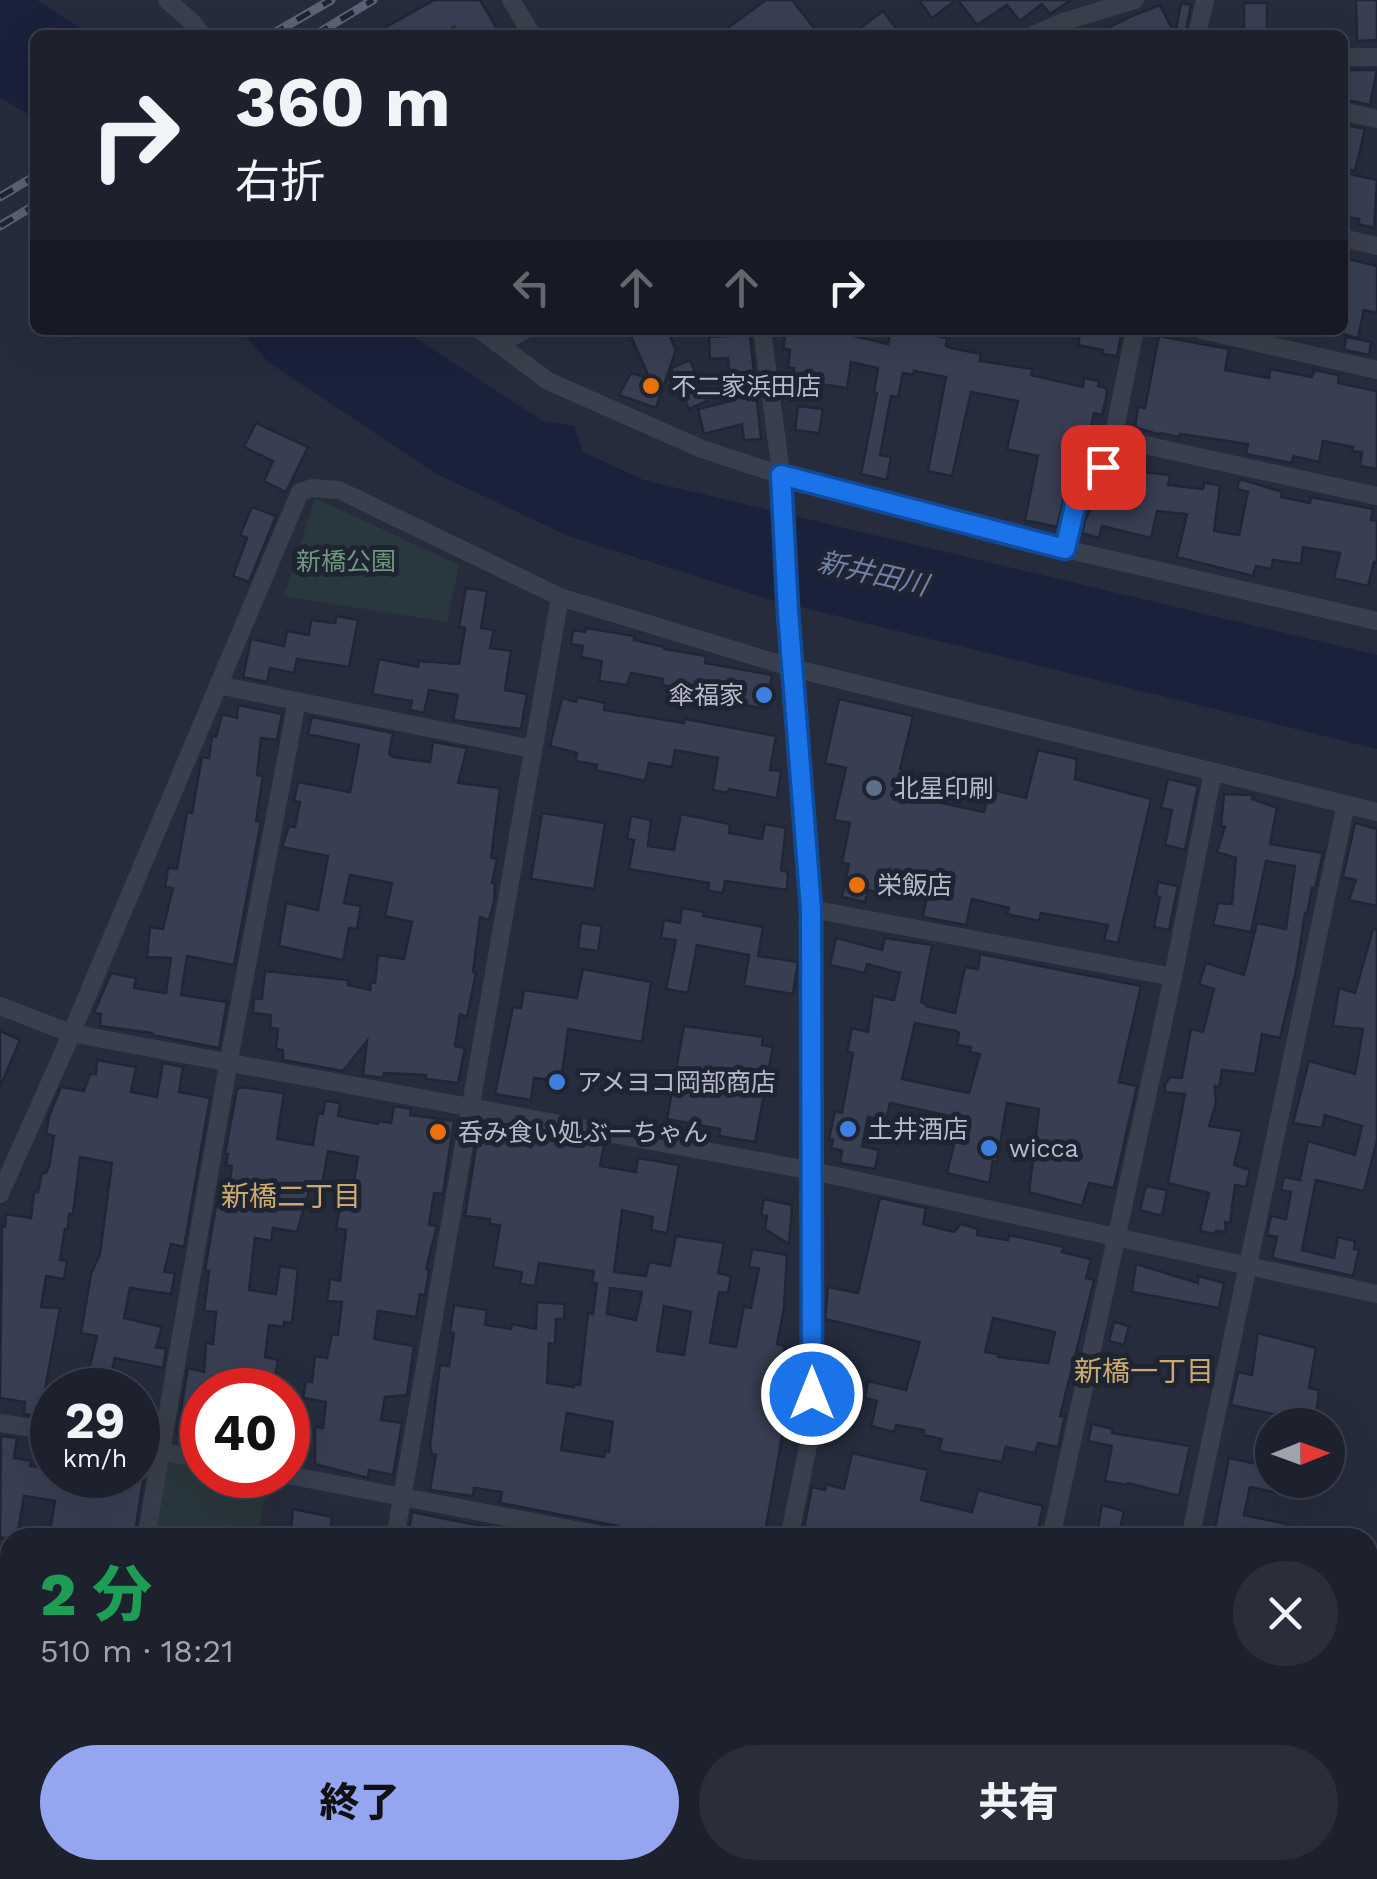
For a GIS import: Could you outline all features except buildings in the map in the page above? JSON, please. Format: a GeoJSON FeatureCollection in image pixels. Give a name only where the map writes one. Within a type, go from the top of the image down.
{"type":"FeatureCollection","features":[{"type":"Feature","properties":{"kind":"street"},"geometry":{"type":"LineString","coordinates":[[167,0],[199,30]]}},
{"type":"Feature","properties":{"kind":"street"},"geometry":{"type":"LineString","coordinates":[[511,0],[529,30]]}},
{"type":"Feature","properties":{"kind":"street"},"geometry":{"type":"LineString","coordinates":[[1045,30],[1135,0]]}},
{"type":"Feature","properties":{"kind":"street"},"geometry":{"type":"LineString","coordinates":[[1198,30],[1205,0]]}},
{"type":"Feature","properties":{"kind":"street"},"geometry":{"type":"LineString","coordinates":[[1348,57],[1377,57]]}},
{"type":"Feature","properties":{"kind":"street"},"geometry":{"type":"LineString","coordinates":[[1348,113],[1377,120]]}},
{"type":"Feature","properties":{"kind":"street"},"geometry":{"type":"LineString","coordinates":[[1348,239],[1377,246]]}},
{"type":"Feature","properties":{"kind":"street"},"geometry":{"type":"LineString","coordinates":[[486,335],[548,381],[702,449],[781,475],[1065,549],[1377,621]]}},
{"type":"Feature","properties":{"kind":"street"},"geometry":{"type":"LineString","coordinates":[[498,344],[515,335]]}},
{"type":"Feature","properties":{"kind":"street"},"geometry":{"type":"LineString","coordinates":[[763,335],[784,495],[788,612],[811,909],[811,1432],[791,1528]]}},
{"type":"Feature","properties":{"kind":"street"},"geometry":{"type":"LineString","coordinates":[[1065,549],[1079,489],[1103,467],[1134,335]]}},
{"type":"Feature","properties":{"kind":"street"},"geometry":{"type":"LineString","coordinates":[[1224,335],[1377,370]]}},
{"type":"Feature","properties":{"kind":"street"},"geometry":{"type":"LineString","coordinates":[[1112,438],[1377,496]]}},
{"type":"Feature","properties":{"kind":"street"},"geometry":{"type":"LineString","coordinates":[[0,1194],[300,492],[312,488],[340,490],[560,597],[793,668],[1377,812]]}},
{"type":"Feature","properties":{"kind":"street"},"geometry":{"type":"LineString","coordinates":[[398,1528],[560,597]]}},
{"type":"Feature","properties":{"kind":"street"},"geometry":{"type":"LineString","coordinates":[[218,685],[532,750]]}},
{"type":"Feature","properties":{"kind":"street"},"geometry":{"type":"LineString","coordinates":[[148,1528],[228,1065],[298,702]]}},
{"type":"Feature","properties":{"kind":"street"},"geometry":{"type":"LineString","coordinates":[[1053,1528],[1173,977],[1213,772]]}},
{"type":"Feature","properties":{"kind":"street"},"geometry":{"type":"LineString","coordinates":[[1192,1528],[1346,804]]}},
{"type":"Feature","properties":{"kind":"street"},"geometry":{"type":"LineString","coordinates":[[811,909],[1173,977]]}},
{"type":"Feature","properties":{"kind":"street"},"geometry":{"type":"LineString","coordinates":[[0,1006],[70,1033],[813,1172],[1377,1294]]}},
{"type":"Feature","properties":{"kind":"street"},"geometry":{"type":"LineString","coordinates":[[0,1422],[30,1427]]}},
{"type":"Feature","properties":{"kind":"street"},"geometry":{"type":"LineString","coordinates":[[162,1452],[180,1455]]}},
{"type":"Feature","properties":{"kind":"street"},"geometry":{"type":"LineString","coordinates":[[310,1479],[562,1528]]}},
{"type":"Feature","properties":{"kind":"green space","name":"新橋公園"},"geometry":{"type":"Polygon","coordinates":[[[315,498],[459,565],[447,622],[284,596],[315,498]]]}},
{"type":"Feature","properties":{"kind":"green space"},"geometry":{"type":"Polygon","coordinates":[[[174,1459],[180,1460],[180,1498],[265,1498],[260,1528],[154,1528],[163,1467],[174,1459]]]}},
{"type":"Feature","properties":{"kind":"water"},"geometry":{"type":"Polygon","coordinates":[[[0,0],[37,0],[83,30],[30,30],[30,115],[0,98],[0,0]]]}},
{"type":"Feature","properties":{"kind":"water","name":"新井田川"},"geometry":{"type":"Polygon","coordinates":[[[245,335],[411,335],[543,421],[574,426],[583,452],[644,480],[1377,655],[1377,749],[768,599],[568,536],[435,473],[268,362],[245,335]]]}},
{"type":"Feature","properties":{"kind":"railway"},"geometry":{"type":"LineString","coordinates":[[280,30],[331,0]]}},
{"type":"Feature","properties":{"kind":"railway"},"geometry":{"type":"LineString","coordinates":[[323,30],[373,0]]}},
{"type":"Feature","properties":{"kind":"railway"},"geometry":{"type":"LineString","coordinates":[[0,197],[30,179]]}},
{"type":"Feature","properties":{"kind":"railway"},"geometry":{"type":"LineString","coordinates":[[0,226],[30,208]]}},
{"type":"Feature","properties":{"kind":"place","name":"不二家浜田店"},"geometry":{"type":"Point","coordinates":[651,386]}},
{"type":"Feature","properties":{"kind":"place","name":"傘福家"},"geometry":{"type":"Point","coordinates":[764,695]}},
{"type":"Feature","properties":{"kind":"place","name":"北星印刷"},"geometry":{"type":"Point","coordinates":[874,788]}},
{"type":"Feature","properties":{"kind":"place","name":"栄飯店"},"geometry":{"type":"Point","coordinates":[857,885]}},
{"type":"Feature","properties":{"kind":"place","name":"アメヨコ岡部商店"},"geometry":{"type":"Point","coordinates":[557,1082]}},
{"type":"Feature","properties":{"kind":"place","name":"土井酒店"},"geometry":{"type":"Point","coordinates":[848,1129]}},
{"type":"Feature","properties":{"kind":"place","name":"呑み食い処ぶーちゃん"},"geometry":{"type":"Point","coordinates":[438,1132]}},
{"type":"Feature","properties":{"kind":"place","name":"wicca"},"geometry":{"type":"Point","coordinates":[989,1148]}},
{"type":"Feature","properties":{"kind":"district","name":"新橋二丁目"},"geometry":{"type":"Point","coordinates":[291,1196]}},
{"type":"Feature","properties":{"kind":"district","name":"新橋一丁目"},"geometry":{"type":"Point","coordinates":[1144,1371]}},
{"type":"Feature","properties":{"kind":"route"},"geometry":{"type":"LineString","coordinates":[[812,1394],[811,909],[781,475],[1065,549],[1079,489],[1103,467]]}}]}
